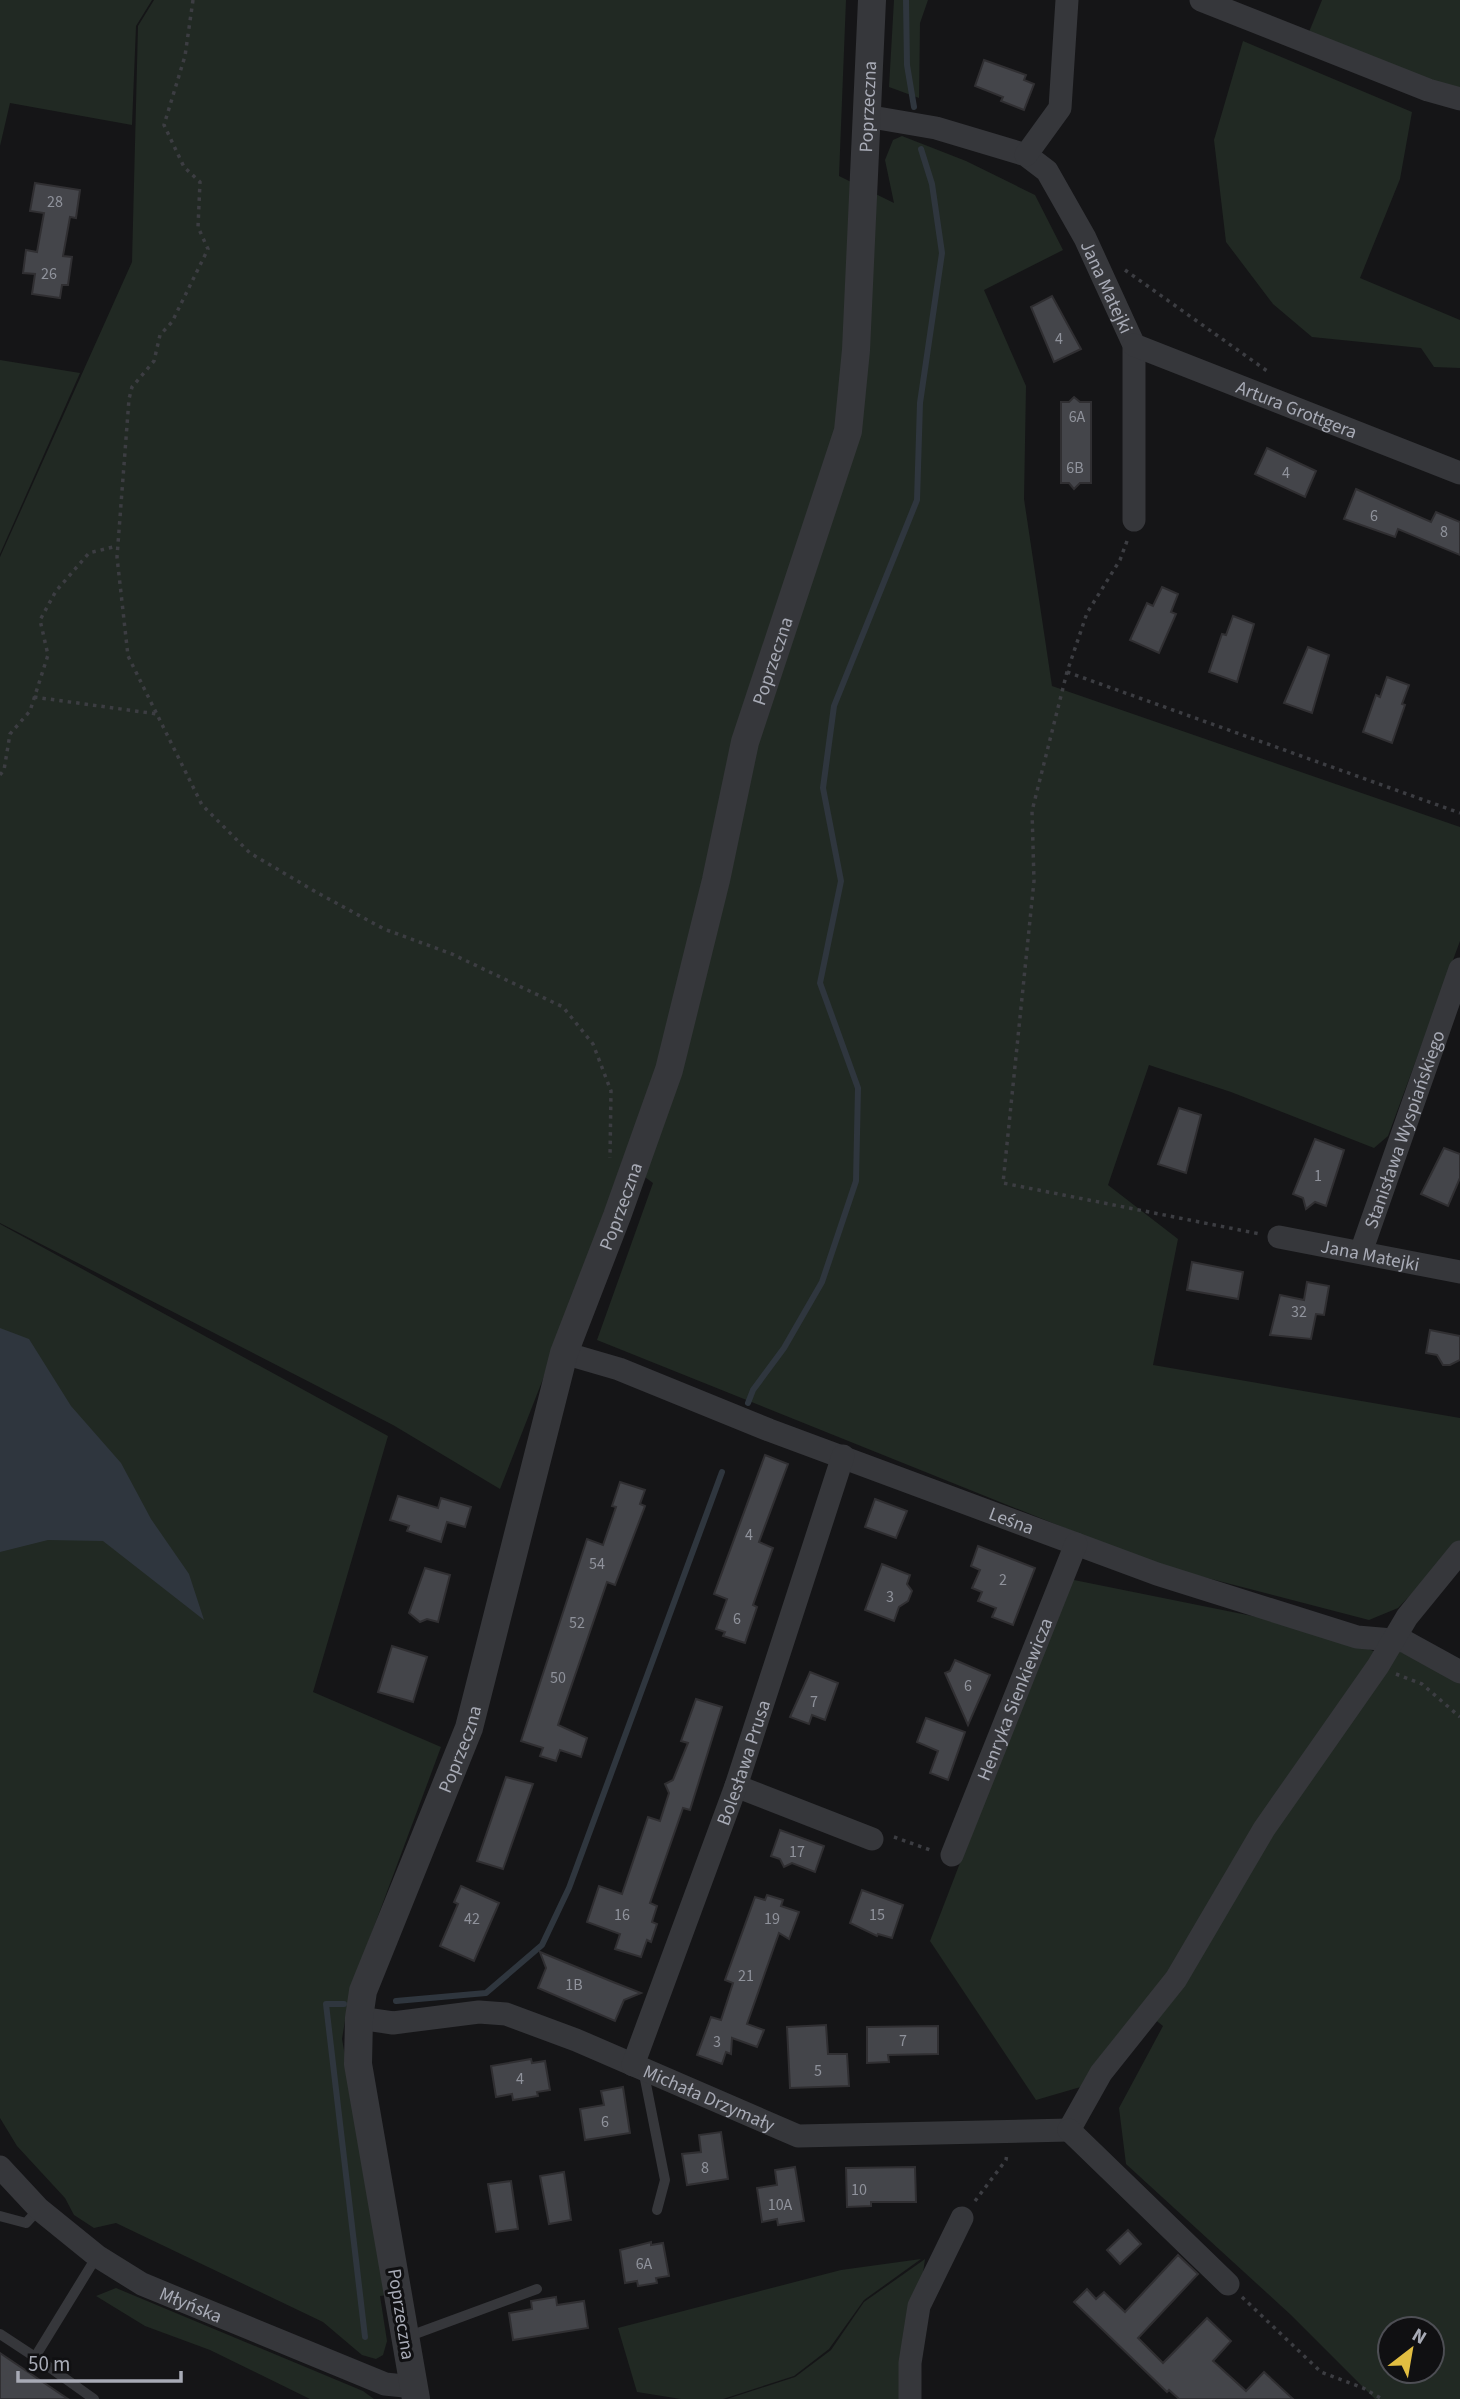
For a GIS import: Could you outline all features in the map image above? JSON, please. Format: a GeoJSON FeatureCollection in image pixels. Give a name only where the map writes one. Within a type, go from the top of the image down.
{"type":"FeatureCollection","features":[{"type":"Feature","properties":{"kind":"street","name":"Poprzeczna"},"geometry":{"type":"LineString","coordinates":[[415,2393],[358,2064],[359,2018],[363,1991],[469,1728],[564,1353],[669,1070],[716,880],[745,742],[848,432],[856,350],[872,0]]}},
{"type":"Feature","properties":{"kind":"street"},"geometry":{"type":"LineString","coordinates":[[1027,155],[1060,108],[1067,0]]}},
{"type":"Feature","properties":{"kind":"street"},"geometry":{"type":"LineString","coordinates":[[1201,0],[1428,90],[1460,99]]}},
{"type":"Feature","properties":{"kind":"street","name":"Jana Matejki"},"geometry":{"type":"LineString","coordinates":[[866,116],[936,128],[1027,155],[1047,171],[1085,239],[1134,345],[1134,520]]}},
{"type":"Feature","properties":{"kind":"street","name":"Artura Grottgera"},"geometry":{"type":"LineString","coordinates":[[1134,345],[1460,473]]}},
{"type":"Feature","properties":{"kind":"street","name":"Stanisława Wyspiańskiego"},"geometry":{"type":"LineString","coordinates":[[1362,1252],[1460,969]]}},
{"type":"Feature","properties":{"kind":"street","name":"Jana Matejki"},"geometry":{"type":"LineString","coordinates":[[1279,1237],[1460,1272]]}},
{"type":"Feature","properties":{"kind":"street","name":"Leśna"},"geometry":{"type":"LineString","coordinates":[[564,1353],[619,1369],[769,1430],[1157,1574],[1357,1637],[1404,1641],[1460,1672]]}},
{"type":"Feature","properties":{"kind":"street","name":"Bolesława Prusa"},"geometry":{"type":"LineString","coordinates":[[638,2067],[736,1786],[843,1456]]}},
{"type":"Feature","properties":{"kind":"street","name":"Henryka Sienkiewicza"},"geometry":{"type":"LineString","coordinates":[[952,1855],[1076,1544]]}},
{"type":"Feature","properties":{"kind":"street"},"geometry":{"type":"LineString","coordinates":[[1227,2284],[1069,2130],[1101,2073],[1176,1979],[1264,1829],[1378,1667],[1406,1617],[1460,1552]]}},
{"type":"Feature","properties":{"kind":"street"},"geometry":{"type":"LineString","coordinates":[[736,1786],[872,1839]]}},
{"type":"Feature","properties":{"kind":"street","name":"Michała Drzymały"},"geometry":{"type":"LineString","coordinates":[[359,2018],[393,2023],[479,2012],[506,2014],[798,2136],[1069,2130]]}},
{"type":"Feature","properties":{"kind":"street","name":"Młyńska"},"geometry":{"type":"LineString","coordinates":[[0,2167],[39,2208],[97,2256],[153,2288],[385,2384],[415,2393]]}},
{"type":"Feature","properties":{"kind":"street"},"geometry":{"type":"LineString","coordinates":[[910,2399],[910,2363],[919,2306],[962,2218]]}},
{"type":"Feature","properties":{"kind":"lane"},"geometry":{"type":"LineString","coordinates":[[638,2067],[665,2180],[657,2210]]}},
{"type":"Feature","properties":{"kind":"lane"},"geometry":{"type":"LineString","coordinates":[[0,2216],[26,2223],[39,2208]]}},
{"type":"Feature","properties":{"kind":"lane"},"geometry":{"type":"LineString","coordinates":[[35,2357],[97,2256]]}},
{"type":"Feature","properties":{"kind":"lane"},"geometry":{"type":"LineString","coordinates":[[407,2337],[537,2289]]}},
{"type":"Feature","properties":{"kind":"lane"},"geometry":{"type":"LineString","coordinates":[[0,2334],[94,2399]]}},
{"type":"Feature","properties":{"kind":"path"},"geometry":{"type":"LineString","coordinates":[[193,0],[185,56],[164,125],[184,167],[200,182],[198,227],[208,249],[172,322],[160,335],[154,360],[132,387],[117,547],[128,656],[202,805],[250,853],[384,929],[452,954],[563,1007],[593,1044],[611,1091],[610,1168]]}},
{"type":"Feature","properties":{"kind":"path"},"geometry":{"type":"LineString","coordinates":[[1123,268],[1279,378]]}},
{"type":"Feature","properties":{"kind":"path"},"geometry":{"type":"LineString","coordinates":[[1134,520],[1121,560],[1087,613],[1067,672],[1032,811],[1034,881],[1003,1184],[1279,1237]]}},
{"type":"Feature","properties":{"kind":"path"},"geometry":{"type":"LineString","coordinates":[[0,775],[4,770],[10,734],[30,711],[48,655],[40,620],[56,591],[89,553],[117,547]]}},
{"type":"Feature","properties":{"kind":"path"},"geometry":{"type":"LineString","coordinates":[[1067,672],[1460,813]]}},
{"type":"Feature","properties":{"kind":"path"},"geometry":{"type":"LineString","coordinates":[[34,697],[157,714]]}},
{"type":"Feature","properties":{"kind":"path"},"geometry":{"type":"LineString","coordinates":[[1378,1667],[1422,1684],[1460,1717]]}},
{"type":"Feature","properties":{"kind":"path"},"geometry":{"type":"LineString","coordinates":[[872,1839],[891,1836],[920,1848],[952,1855]]}},
{"type":"Feature","properties":{"kind":"path"},"geometry":{"type":"LineString","coordinates":[[962,2218],[1006,2160],[1011,2130]]}},
{"type":"Feature","properties":{"kind":"path"},"geometry":{"type":"LineString","coordinates":[[1227,2284],[1321,2372],[1363,2388],[1382,2399]]}},
{"type":"Feature","properties":{"kind":"shaded area"},"geometry":{"type":"Polygon","coordinates":[[[0,0],[152,0],[136,26],[132,125],[10,103],[0,146],[0,0]]]}},
{"type":"Feature","properties":{"kind":"shaded area"},"geometry":{"type":"Polygon","coordinates":[[[154,0],[846,0],[839,176],[894,203],[885,160],[893,140],[902,136],[966,161],[1035,195],[1063,250],[984,290],[1026,386],[1024,499],[1052,686],[1460,827],[1460,941],[1388,1136],[1374,1148],[1231,1092],[1149,1065],[1108,1185],[1178,1239],[1153,1365],[1460,1418],[1460,1544],[1398,1608],[1369,1620],[1157,1565],[597,1340],[653,1183],[627,1164],[500,1489],[393,1425],[0,1223],[0,557],[132,262],[138,26],[154,0]]]}},
{"type":"Feature","properties":{"kind":"shaded area"},"geometry":{"type":"Polygon","coordinates":[[[894,0],[928,0],[920,23],[919,98],[889,87],[894,0]]]}},
{"type":"Feature","properties":{"kind":"shaded area"},"geometry":{"type":"Polygon","coordinates":[[[1322,0],[1460,0],[1460,92],[1309,32],[1322,0]]]}},
{"type":"Feature","properties":{"kind":"shaded area"},"geometry":{"type":"Polygon","coordinates":[[[1243,41],[1412,112],[1400,179],[1360,278],[1460,320],[1460,368],[1434,367],[1421,348],[1312,337],[1273,304],[1226,242],[1214,140],[1243,41]]]}},
{"type":"Feature","properties":{"kind":"shaded area"},"geometry":{"type":"Polygon","coordinates":[[[0,360],[80,373],[0,554],[0,360]]]}},
{"type":"Feature","properties":{"kind":"shaded area"},"geometry":{"type":"Polygon","coordinates":[[[0,1224],[388,1436],[313,1692],[441,1747],[350,1991],[342,2039],[388,2295],[380,2296],[387,2341],[383,2355],[376,2359],[362,2355],[323,2322],[116,2223],[94,2228],[74,2215],[65,2198],[17,2146],[0,2118],[0,1224]]]}},
{"type":"Feature","properties":{"kind":"shaded area"},"geometry":{"type":"Polygon","coordinates":[[[0,1328],[29,1339],[71,1406],[121,1463],[151,1519],[189,1574],[204,1620],[103,1541],[48,1540],[0,1552],[0,1328]]]}},
{"type":"Feature","properties":{"kind":"shaded area"},"geometry":{"type":"Polygon","coordinates":[[[1069,1579],[1331,1632],[1393,1660],[1402,1640],[1460,1660],[1460,2399],[1375,2399],[1291,2315],[1126,2164],[1119,2108],[1163,2026],[1144,2011],[1084,2086],[1036,2100],[930,1941],[1069,1579]]]}},
{"type":"Feature","properties":{"kind":"shaded area"},"geometry":{"type":"Polygon","coordinates":[[[921,2259],[864,2300],[829,2349],[794,2376],[723,2399],[681,2399],[637,2392],[618,2328],[841,2270],[921,2259]]]}},
{"type":"Feature","properties":{"kind":"shaded area"},"geometry":{"type":"Polygon","coordinates":[[[925,2259],[905,2399],[727,2399],[795,2377],[831,2350],[864,2302],[925,2259]]]}},
{"type":"Feature","properties":{"kind":"shaded area"},"geometry":{"type":"Polygon","coordinates":[[[116,2288],[363,2391],[374,2399],[310,2399],[210,2350],[145,2326],[96,2296],[116,2288]]]}},
{"type":"Feature","properties":{"kind":"building"},"geometry":{"type":"Polygon","coordinates":[[[984,60],[1026,75],[1024,80],[1034,84],[1024,110],[1001,101],[1003,97],[975,86],[984,60]]]}},
{"type":"Feature","properties":{"kind":"building"},"geometry":{"type":"Polygon","coordinates":[[[35,183],[80,190],[76,218],[70,217],[63,256],[72,257],[68,285],[62,285],[60,298],[32,294],[35,274],[23,273],[26,250],[37,252],[44,213],[30,211],[35,183]]]}},
{"type":"Feature","properties":{"kind":"building"},"geometry":{"type":"Polygon","coordinates":[[[1052,296],[1081,349],[1054,362],[1031,307],[1052,296]]]}},
{"type":"Feature","properties":{"kind":"building"},"geometry":{"type":"Polygon","coordinates":[[[1074,397],[1080,402],[1091,402],[1091,483],[1080,483],[1074,489],[1069,483],[1061,483],[1061,402],[1069,402],[1074,397]]]}},
{"type":"Feature","properties":{"kind":"building"},"geometry":{"type":"Polygon","coordinates":[[[1267,448],[1316,471],[1305,497],[1255,474],[1267,448]]]}},
{"type":"Feature","properties":{"kind":"building"},"geometry":{"type":"Polygon","coordinates":[[[1356,489],[1431,522],[1436,512],[1460,522],[1460,555],[1398,529],[1395,537],[1344,519],[1356,489]]]}},
{"type":"Feature","properties":{"kind":"building"},"geometry":{"type":"Polygon","coordinates":[[[1162,587],[1178,594],[1171,612],[1176,614],[1159,653],[1130,640],[1147,603],[1153,606],[1162,587]]]}},
{"type":"Feature","properties":{"kind":"building"},"geometry":{"type":"Polygon","coordinates":[[[1233,616],[1254,624],[1237,682],[1209,672],[1222,634],[1226,635],[1233,616]]]}},
{"type":"Feature","properties":{"kind":"building"},"geometry":{"type":"Polygon","coordinates":[[[1308,647],[1329,655],[1312,713],[1284,703],[1308,647]]]}},
{"type":"Feature","properties":{"kind":"building"},"geometry":{"type":"Polygon","coordinates":[[[1387,677],[1409,685],[1392,743],[1363,732],[1376,695],[1380,697],[1387,677]]]}},
{"type":"Feature","properties":{"kind":"building"},"geometry":{"type":"Polygon","coordinates":[[[1179,1108],[1201,1115],[1186,1173],[1158,1164],[1179,1108]]]}},
{"type":"Feature","properties":{"kind":"building"},"geometry":{"type":"Polygon","coordinates":[[[1315,1139],[1344,1150],[1326,1206],[1315,1202],[1306,1209],[1303,1198],[1293,1194],[1315,1139]]]}},
{"type":"Feature","properties":{"kind":"building"},"geometry":{"type":"Polygon","coordinates":[[[1444,1148],[1460,1154],[1460,1178],[1448,1206],[1421,1194],[1444,1148]]]}},
{"type":"Feature","properties":{"kind":"building"},"geometry":{"type":"Polygon","coordinates":[[[1192,1262],[1243,1272],[1238,1299],[1187,1290],[1192,1262]]]}},
{"type":"Feature","properties":{"kind":"building"},"geometry":{"type":"Polygon","coordinates":[[[1307,1282],[1329,1286],[1324,1315],[1316,1314],[1311,1339],[1270,1335],[1280,1295],[1304,1300],[1307,1282]]]}},
{"type":"Feature","properties":{"kind":"building"},"geometry":{"type":"Polygon","coordinates":[[[1430,1330],[1460,1336],[1460,1360],[1443,1365],[1437,1355],[1426,1353],[1430,1330]]]}},
{"type":"Feature","properties":{"kind":"building"},"geometry":{"type":"Polygon","coordinates":[[[765,1455],[788,1464],[759,1542],[773,1548],[753,1605],[757,1607],[745,1643],[723,1636],[725,1632],[716,1629],[727,1599],[714,1594],[765,1455]]]}},
{"type":"Feature","properties":{"kind":"building"},"geometry":{"type":"Polygon","coordinates":[[[620,1482],[645,1490],[640,1504],[645,1506],[615,1585],[607,1582],[558,1725],[587,1738],[581,1757],[560,1750],[556,1761],[540,1756],[543,1748],[521,1741],[587,1539],[603,1545],[616,1507],[612,1506],[620,1482]]]}},
{"type":"Feature","properties":{"kind":"building"},"geometry":{"type":"Polygon","coordinates":[[[398,1496],[438,1508],[441,1498],[471,1507],[465,1527],[447,1522],[441,1542],[407,1531],[409,1526],[390,1520],[398,1496]]]}},
{"type":"Feature","properties":{"kind":"building"},"geometry":{"type":"Polygon","coordinates":[[[875,1499],[907,1511],[896,1538],[865,1527],[875,1499]]]}},
{"type":"Feature","properties":{"kind":"building"},"geometry":{"type":"Polygon","coordinates":[[[978,1546],[1035,1568],[1013,1625],[992,1617],[996,1608],[978,1601],[982,1592],[972,1588],[980,1570],[971,1566],[978,1546]]]}},
{"type":"Feature","properties":{"kind":"building"},"geometry":{"type":"Polygon","coordinates":[[[882,1564],[910,1575],[907,1584],[912,1591],[908,1601],[899,1607],[894,1621],[865,1610],[882,1564]]]}},
{"type":"Feature","properties":{"kind":"building"},"geometry":{"type":"Polygon","coordinates":[[[425,1568],[450,1575],[438,1622],[427,1619],[420,1622],[409,1613],[425,1568]]]}},
{"type":"Feature","properties":{"kind":"building"},"geometry":{"type":"Polygon","coordinates":[[[392,1646],[427,1657],[413,1702],[378,1692],[392,1646]]]}},
{"type":"Feature","properties":{"kind":"building"},"geometry":{"type":"Polygon","coordinates":[[[955,1660],[990,1675],[968,1725],[945,1673],[950,1671],[955,1660]]]}},
{"type":"Feature","properties":{"kind":"building"},"geometry":{"type":"Polygon","coordinates":[[[810,1672],[838,1683],[825,1720],[812,1715],[809,1724],[790,1717],[810,1672]]]}},
{"type":"Feature","properties":{"kind":"building"},"geometry":{"type":"Polygon","coordinates":[[[696,1699],[722,1707],[690,1810],[683,1808],[650,1903],[657,1906],[652,1922],[657,1924],[651,1942],[647,1940],[641,1957],[615,1949],[620,1934],[587,1922],[599,1886],[622,1894],[648,1817],[660,1821],[669,1793],[665,1784],[673,1780],[688,1743],[681,1741],[696,1699]]]}},
{"type":"Feature","properties":{"kind":"building"},"geometry":{"type":"Polygon","coordinates":[[[926,1718],[965,1732],[948,1780],[930,1773],[938,1751],[917,1742],[926,1718]]]}},
{"type":"Feature","properties":{"kind":"building"},"geometry":{"type":"Polygon","coordinates":[[[506,1777],[533,1784],[503,1869],[477,1861],[506,1777]]]}},
{"type":"Feature","properties":{"kind":"building"},"geometry":{"type":"Polygon","coordinates":[[[780,1830],[824,1846],[815,1872],[792,1863],[784,1867],[780,1859],[771,1856],[780,1830]]]}},
{"type":"Feature","properties":{"kind":"building"},"geometry":{"type":"Polygon","coordinates":[[[461,1886],[499,1903],[474,1961],[440,1946],[458,1904],[454,1902],[461,1886]]]}},
{"type":"Feature","properties":{"kind":"building"},"geometry":{"type":"Polygon","coordinates":[[[862,1890],[903,1905],[892,1938],[878,1934],[877,1936],[850,1923],[862,1890]]]}},
{"type":"Feature","properties":{"kind":"building"},"geometry":{"type":"Polygon","coordinates":[[[767,1895],[783,1900],[781,1906],[799,1912],[789,1939],[779,1933],[747,2024],[764,2030],[757,2047],[732,2038],[731,2054],[726,2052],[722,2064],[697,2055],[711,2017],[721,2020],[733,1983],[725,1980],[755,1897],[765,1900],[767,1895]]]}},
{"type":"Feature","properties":{"kind":"building"},"geometry":{"type":"Polygon","coordinates":[[[540,1952],[641,1993],[624,2000],[615,2021],[538,1988],[546,1968],[540,1952]]]}},
{"type":"Feature","properties":{"kind":"building"},"geometry":{"type":"Polygon","coordinates":[[[826,2025],[828,2054],[847,2054],[849,2086],[790,2088],[787,2027],[826,2025]]]}},
{"type":"Feature","properties":{"kind":"building"},"geometry":{"type":"Polygon","coordinates":[[[938,2026],[938,2054],[888,2055],[889,2062],[867,2063],[867,2027],[938,2026]]]}},
{"type":"Feature","properties":{"kind":"building"},"geometry":{"type":"Polygon","coordinates":[[[531,2059],[532,2063],[545,2061],[550,2090],[537,2092],[538,2096],[513,2100],[512,2094],[496,2097],[491,2066],[531,2059]]]}},
{"type":"Feature","properties":{"kind":"building"},"geometry":{"type":"Polygon","coordinates":[[[623,2087],[630,2133],[585,2140],[580,2109],[604,2105],[601,2091],[623,2087]]]}},
{"type":"Feature","properties":{"kind":"building"},"geometry":{"type":"Polygon","coordinates":[[[721,2132],[728,2179],[687,2185],[682,2154],[701,2152],[699,2135],[721,2132]]]}},
{"type":"Feature","properties":{"kind":"building"},"geometry":{"type":"Polygon","coordinates":[[[795,2167],[804,2221],[778,2225],[777,2219],[762,2222],[757,2188],[777,2185],[775,2170],[795,2167]]]}},
{"type":"Feature","properties":{"kind":"building"},"geometry":{"type":"Polygon","coordinates":[[[915,2167],[916,2202],[871,2202],[871,2206],[847,2207],[846,2168],[915,2167]]]}},
{"type":"Feature","properties":{"kind":"building"},"geometry":{"type":"Polygon","coordinates":[[[564,2172],[571,2220],[549,2224],[540,2176],[564,2172]]]}},
{"type":"Feature","properties":{"kind":"building"},"geometry":{"type":"Polygon","coordinates":[[[511,2181],[518,2229],[496,2232],[488,2184],[511,2181]]]}},
{"type":"Feature","properties":{"kind":"building"},"geometry":{"type":"Polygon","coordinates":[[[1128,2230],[1141,2244],[1120,2264],[1107,2250],[1128,2230]]]}},
{"type":"Feature","properties":{"kind":"building"},"geometry":{"type":"Polygon","coordinates":[[[651,2242],[651,2245],[663,2243],[669,2276],[656,2278],[657,2283],[638,2286],[637,2281],[625,2283],[620,2250],[651,2242]]]}},
{"type":"Feature","properties":{"kind":"building"},"geometry":{"type":"Polygon","coordinates":[[[1178,2255],[1198,2274],[1138,2338],[1163,2363],[1207,2318],[1231,2341],[1213,2361],[1246,2391],[1264,2372],[1293,2399],[1179,2399],[1169,2390],[1167,2392],[1074,2302],[1087,2289],[1096,2299],[1104,2292],[1125,2312],[1178,2255]]]}},
{"type":"Feature","properties":{"kind":"building"},"geometry":{"type":"Polygon","coordinates":[[[556,2297],[557,2305],[584,2301],[588,2328],[513,2340],[509,2313],[532,2309],[531,2301],[556,2297]]]}},
{"type":"Feature","properties":{"kind":"building"},"geometry":{"type":"Polygon","coordinates":[[[0,2353],[68,2399],[0,2399],[0,2353]]]}},
{"type":"Feature","properties":{"kind":"waterway"},"geometry":{"type":"LineString","coordinates":[[906,0],[907,65],[914,107]]}},
{"type":"Feature","properties":{"kind":"waterway"},"geometry":{"type":"LineString","coordinates":[[748,1403],[753,1390],[784,1348],[822,1282],[856,1181],[858,1088],[820,983],[841,881],[823,788],[834,706],[917,500],[920,403],[942,253],[932,184],[921,149]]}},
{"type":"Feature","properties":{"kind":"waterway"},"geometry":{"type":"LineString","coordinates":[[396,2001],[486,1993],[542,1945],[569,1888],[722,1472]]}},
{"type":"Feature","properties":{"kind":"waterway"},"geometry":{"type":"LineString","coordinates":[[344,2004],[326,2004],[365,2337]]}}]}
